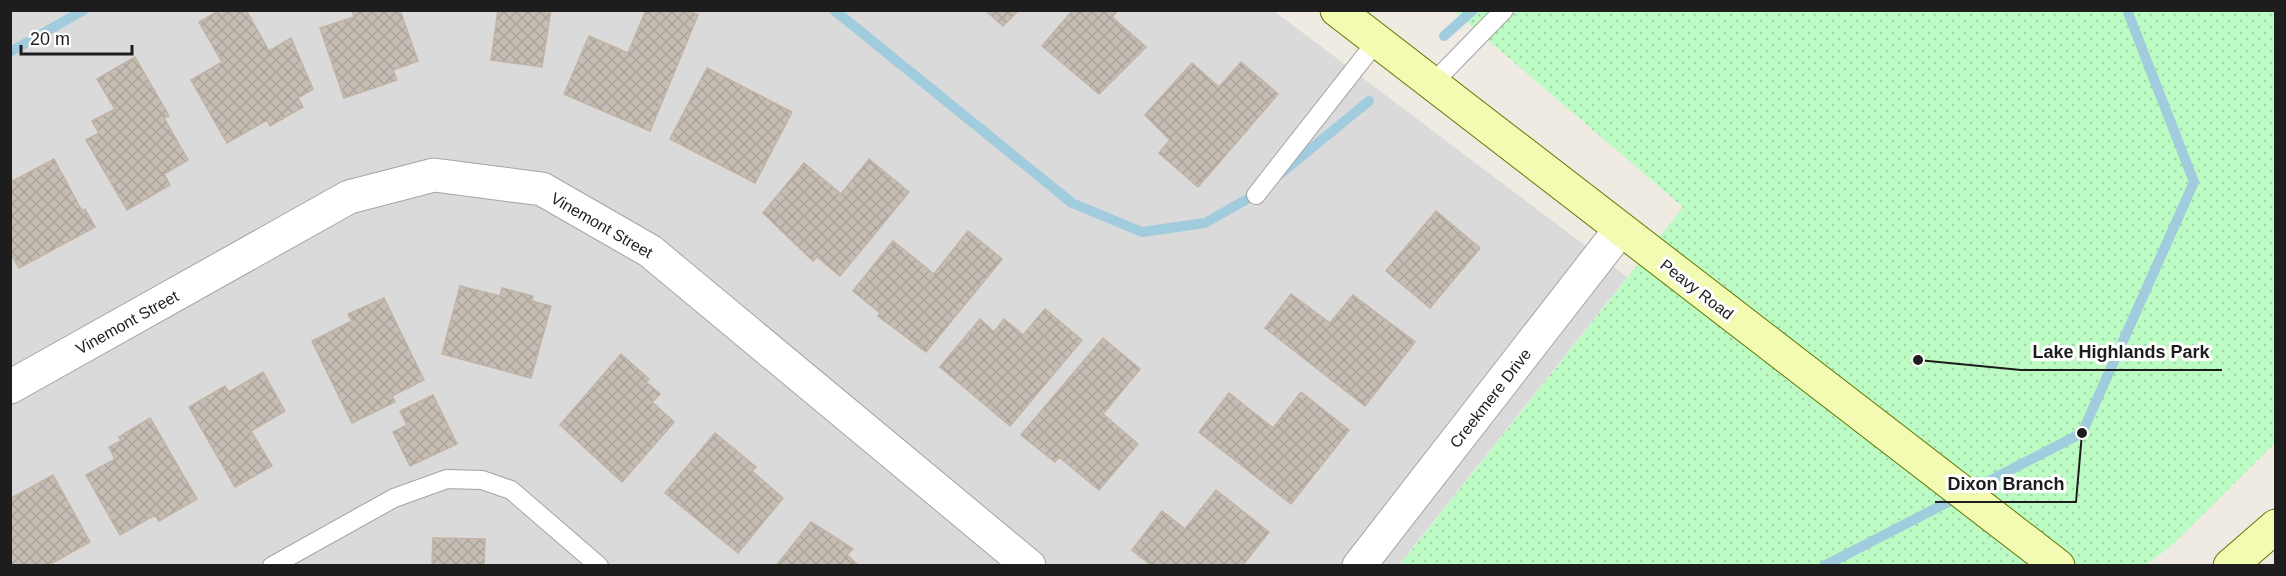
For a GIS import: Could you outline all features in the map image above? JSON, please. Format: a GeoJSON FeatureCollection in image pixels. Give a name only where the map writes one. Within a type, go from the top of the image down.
{"type":"FeatureCollection","features":[{"type":"Feature","properties":{"kind":"street","name":"Peavy Road"},"geometry":{"type":"LineString","coordinates":[[1337,10],[1431,85],[2058,566]]}},
{"type":"Feature","properties":{"kind":"street","name":"Vinemont Street"},"geometry":{"type":"LineString","coordinates":[[10,387],[349,197],[434,175],[542,189],[650,251],[1029,566]]}},
{"type":"Feature","properties":{"kind":"street","name":"Creekmere Drive"},"geometry":{"type":"LineString","coordinates":[[1359,566],[1620,230]]}},
{"type":"Feature","properties":{"kind":"street"},"geometry":{"type":"LineString","coordinates":[[2229,566],[2276,526]]}},
{"type":"Feature","properties":{"kind":"lane"},"geometry":{"type":"LineString","coordinates":[[1431,85],[1504,10]]}},
{"type":"Feature","properties":{"kind":"lane"},"geometry":{"type":"LineString","coordinates":[[1256,195],[1376,42]]}},
{"type":"Feature","properties":{"kind":"lane"},"geometry":{"type":"LineString","coordinates":[[272,566],[394,498],[447,479],[482,480],[511,490],[599,566]]}},
{"type":"Feature","properties":{"kind":"shaded area"},"geometry":{"type":"Polygon","coordinates":[[[10,11],[1274,11],[1627,277],[1399,565],[11,565],[10,11]]]}},
{"type":"Feature","properties":{"kind":"green space"},"geometry":{"type":"Polygon","coordinates":[[[1454,11],[2275,11],[2275,443],[2169,548],[2145,565],[1399,566],[1683,207],[1454,11]]]}},
{"type":"Feature","properties":{"kind":"building"},"geometry":{"type":"Polygon","coordinates":[[[220,10],[246,10],[269,51],[291,38],[313,89],[298,98],[303,107],[270,126],[267,120],[227,143],[191,80],[222,62],[199,22],[220,10]]]}},
{"type":"Feature","properties":{"kind":"building"},"geometry":{"type":"Polygon","coordinates":[[[352,10],[400,10],[418,61],[393,70],[397,80],[344,98],[320,28],[354,17],[352,10]]]}},
{"type":"Feature","properties":{"kind":"building"},"geometry":{"type":"Polygon","coordinates":[[[498,10],[551,10],[542,67],[491,60],[498,10]]]}},
{"type":"Feature","properties":{"kind":"building"},"geometry":{"type":"Polygon","coordinates":[[[646,10],[687,10],[698,15],[650,131],[564,94],[589,36],[628,53],[646,10]]]}},
{"type":"Feature","properties":{"kind":"building"},"geometry":{"type":"Polygon","coordinates":[[[985,10],[1019,10],[1003,26],[985,10]]]}},
{"type":"Feature","properties":{"kind":"building"},"geometry":{"type":"Polygon","coordinates":[[[1073,10],[1118,10],[1112,17],[1146,47],[1099,94],[1042,46],[1073,10]]]}},
{"type":"Feature","properties":{"kind":"building"},"geometry":{"type":"Polygon","coordinates":[[[135,57],[169,116],[164,118],[188,160],[164,174],[170,185],[127,210],[86,140],[99,133],[92,121],[115,109],[97,79],[135,57]]]}},
{"type":"Feature","properties":{"kind":"building"},"geometry":{"type":"Polygon","coordinates":[[[1241,62],[1278,94],[1198,187],[1159,153],[1170,140],[1145,115],[1192,63],[1219,87],[1241,62]]]}},
{"type":"Feature","properties":{"kind":"building"},"geometry":{"type":"Polygon","coordinates":[[[707,68],[792,112],[755,183],[670,139],[707,68]]]}},
{"type":"Feature","properties":{"kind":"building"},"geometry":{"type":"Polygon","coordinates":[[[54,159],[82,211],[85,209],[95,227],[19,268],[10,252],[10,177],[13,181],[54,159]]]}},
{"type":"Feature","properties":{"kind":"building"},"geometry":{"type":"Polygon","coordinates":[[[869,159],[909,192],[840,276],[817,257],[813,261],[763,213],[804,163],[841,194],[869,159]]]}},
{"type":"Feature","properties":{"kind":"building"},"geometry":{"type":"Polygon","coordinates":[[[1436,211],[1480,248],[1430,308],[1386,271],[1436,211]]]}},
{"type":"Feature","properties":{"kind":"building"},"geometry":{"type":"Polygon","coordinates":[[[968,231],[1002,259],[926,352],[878,316],[880,313],[853,291],[893,241],[934,274],[968,231]]]}},
{"type":"Feature","properties":{"kind":"building"},"geometry":{"type":"Polygon","coordinates":[[[460,286],[500,296],[502,288],[533,296],[532,301],[551,306],[531,378],[442,354],[460,286]]]}},
{"type":"Feature","properties":{"kind":"building"},"geometry":{"type":"Polygon","coordinates":[[[1291,294],[1330,323],[1353,295],[1415,342],[1365,406],[1265,328],[1291,294]]]}},
{"type":"Feature","properties":{"kind":"building"},"geometry":{"type":"Polygon","coordinates":[[[384,298],[424,380],[392,396],[395,402],[352,423],[312,341],[352,321],[348,314],[384,298]]]}},
{"type":"Feature","properties":{"kind":"building"},"geometry":{"type":"Polygon","coordinates":[[[1045,309],[1082,340],[1010,426],[940,367],[980,319],[994,332],[1004,319],[1023,335],[1045,309]]]}},
{"type":"Feature","properties":{"kind":"building"},"geometry":{"type":"Polygon","coordinates":[[[1103,338],[1140,369],[1103,414],[1138,444],[1099,490],[1059,457],[1055,462],[1021,435],[1103,338]]]}},
{"type":"Feature","properties":{"kind":"building"},"geometry":{"type":"Polygon","coordinates":[[[621,354],[649,379],[646,382],[660,394],[652,402],[674,422],[622,482],[560,425],[621,354]]]}},
{"type":"Feature","properties":{"kind":"building"},"geometry":{"type":"Polygon","coordinates":[[[263,372],[285,411],[251,431],[272,466],[235,487],[189,407],[225,386],[229,392],[263,372]]]}},
{"type":"Feature","properties":{"kind":"building"},"geometry":{"type":"Polygon","coordinates":[[[1301,392],[1349,430],[1291,504],[1199,432],[1229,393],[1273,428],[1301,392]]]}},
{"type":"Feature","properties":{"kind":"building"},"geometry":{"type":"Polygon","coordinates":[[[433,395],[457,444],[410,466],[393,432],[407,425],[400,411],[433,395]]]}},
{"type":"Feature","properties":{"kind":"building"},"geometry":{"type":"Polygon","coordinates":[[[150,418],[197,499],[159,521],[155,515],[120,535],[86,475],[115,459],[109,447],[121,441],[119,437],[150,418]]]}},
{"type":"Feature","properties":{"kind":"building"},"geometry":{"type":"Polygon","coordinates":[[[715,433],[756,467],[752,471],[783,498],[738,553],[665,493],[715,433]]]}},
{"type":"Feature","properties":{"kind":"building"},"geometry":{"type":"Polygon","coordinates":[[[53,475],[90,542],[47,566],[10,566],[10,499],[53,475]]]}},
{"type":"Feature","properties":{"kind":"building"},"geometry":{"type":"Polygon","coordinates":[[[1216,490],[1269,532],[1242,566],[1152,566],[1132,550],[1162,511],[1185,529],[1216,490]]]}},
{"type":"Feature","properties":{"kind":"building"},"geometry":{"type":"Polygon","coordinates":[[[811,522],[853,549],[847,555],[859,566],[776,566],[811,522]]]}},
{"type":"Feature","properties":{"kind":"building"},"geometry":{"type":"Polygon","coordinates":[[[433,538],[485,539],[484,566],[432,566],[433,538]]]}},
{"type":"Feature","properties":{"kind":"waterway"},"geometry":{"type":"LineString","coordinates":[[10,52],[84,10]]}},
{"type":"Feature","properties":{"kind":"waterway"},"geometry":{"type":"LineString","coordinates":[[834,10],[1072,203],[1142,232],[1205,223],[1258,193]]}},
{"type":"Feature","properties":{"kind":"waterway"},"geometry":{"type":"LineString","coordinates":[[1444,36],[1473,10]]}},
{"type":"Feature","properties":{"kind":"waterway"},"geometry":{"type":"LineString","coordinates":[[1824,566],[2082,433],[2194,182],[2127,10]]}},
{"type":"Feature","properties":{"kind":"waterway"},"geometry":{"type":"LineString","coordinates":[[1279,175],[1369,101]]}},
{"type":"Feature","properties":{"kind":"place","name":"Lake Highlands Park"},"geometry":{"type":"Point","coordinates":[1918,360]}},
{"type":"Feature","properties":{"kind":"place","name":"Dixon Branch"},"geometry":{"type":"Point","coordinates":[2082,433]}}]}
